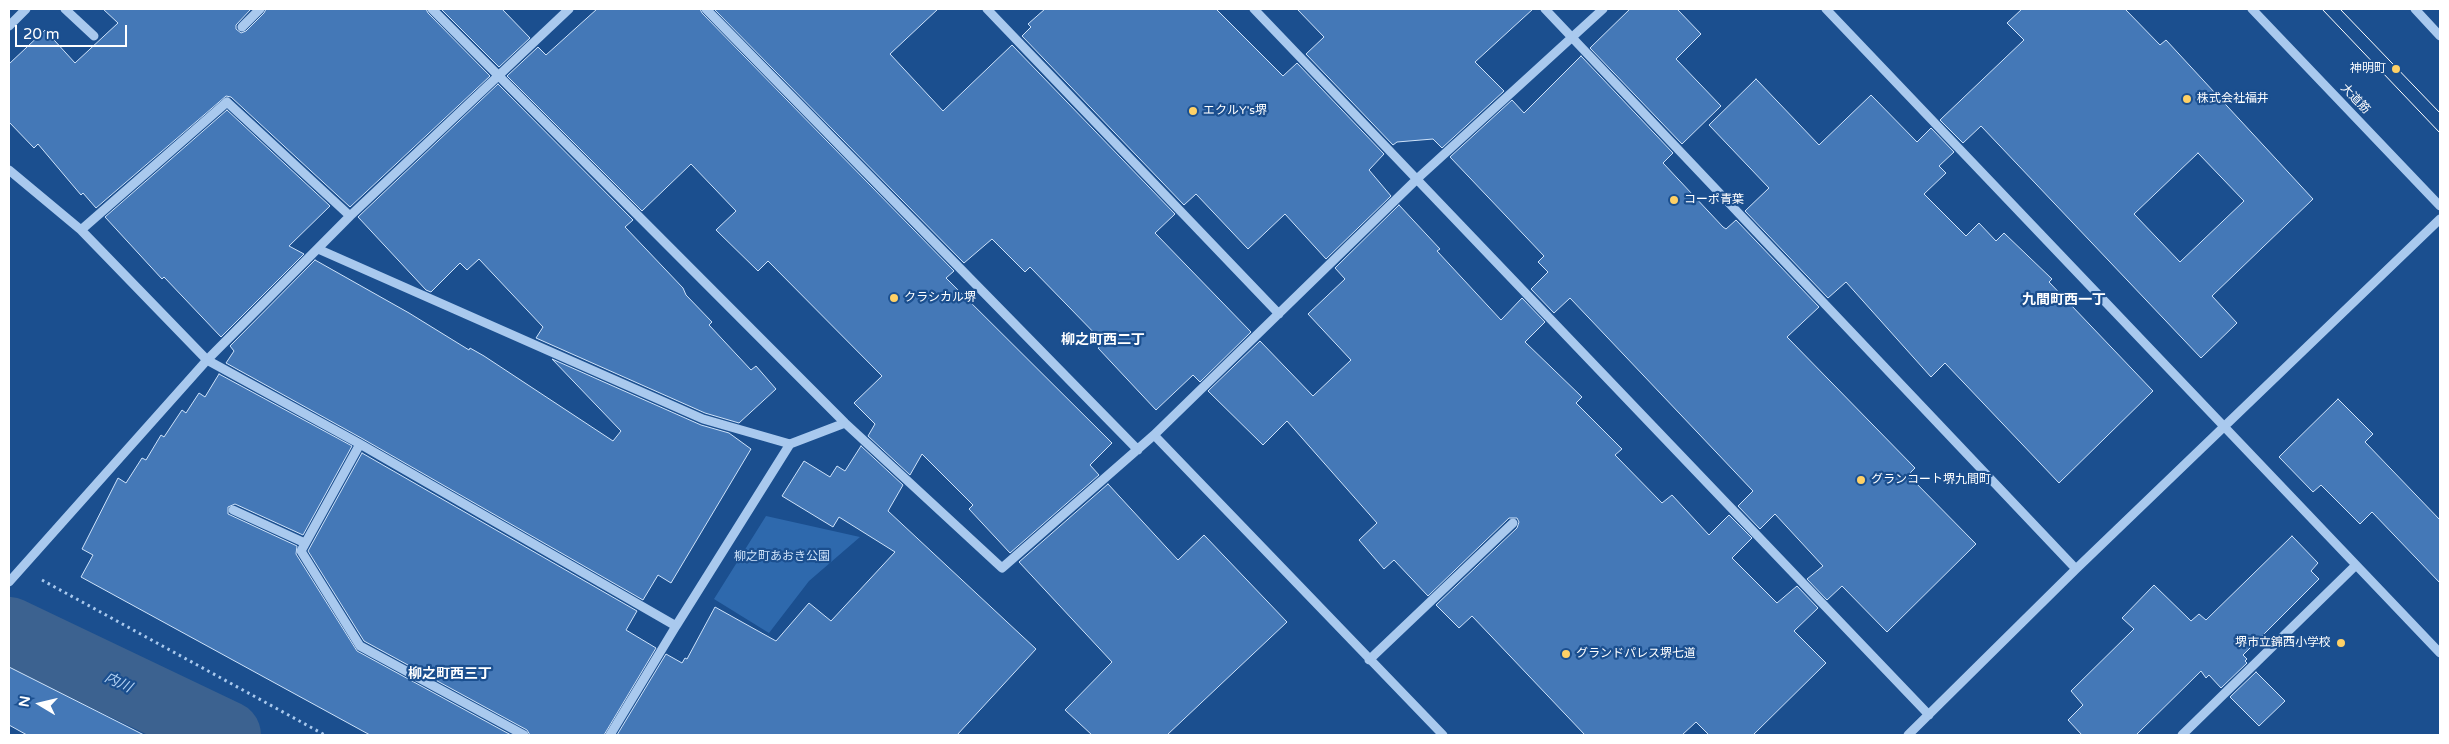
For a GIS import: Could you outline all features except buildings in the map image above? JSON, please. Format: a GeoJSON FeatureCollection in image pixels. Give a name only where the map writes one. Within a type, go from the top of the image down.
{"type":"FeatureCollection","features":[{"type":"Feature","properties":{"kind":"street"},"geometry":{"type":"LineString","coordinates":[[9,26],[26,9]]}},
{"type":"Feature","properties":{"kind":"street"},"geometry":{"type":"LineString","coordinates":[[65,9],[94,36]]}},
{"type":"Feature","properties":{"kind":"street"},"geometry":{"type":"LineString","coordinates":[[242,27],[260,9]]}},
{"type":"Feature","properties":{"kind":"street"},"geometry":{"type":"LineString","coordinates":[[432,9],[845,423],[1002,568],[1138,450],[1418,178],[1603,9]]}},
{"type":"Feature","properties":{"kind":"street"},"geometry":{"type":"LineString","coordinates":[[14,575],[207,360],[350,216],[569,9]]}},
{"type":"Feature","properties":{"kind":"street"},"geometry":{"type":"LineString","coordinates":[[706,9],[1138,450]]}},
{"type":"Feature","properties":{"kind":"street"},"geometry":{"type":"LineString","coordinates":[[987,9],[1279,314]]}},
{"type":"Feature","properties":{"kind":"street"},"geometry":{"type":"LineString","coordinates":[[1254,9],[1418,178],[1929,715]]}},
{"type":"Feature","properties":{"kind":"street"},"geometry":{"type":"LineString","coordinates":[[1545,9],[2076,569]]}},
{"type":"Feature","properties":{"kind":"street"},"geometry":{"type":"LineString","coordinates":[[1826,9],[2440,653]]}},
{"type":"Feature","properties":{"kind":"street","name":"大道筋"},"geometry":{"type":"LineString","coordinates":[[2252,9],[2440,206]]}},
{"type":"Feature","properties":{"kind":"street"},"geometry":{"type":"LineString","coordinates":[[2415,9],[2440,36]]}},
{"type":"Feature","properties":{"kind":"street"},"geometry":{"type":"LineString","coordinates":[[81,230],[227,102],[350,216]]}},
{"type":"Feature","properties":{"kind":"street"},"geometry":{"type":"LineString","coordinates":[[9,170],[81,230],[207,360],[360,444],[676,626]]}},
{"type":"Feature","properties":{"kind":"street"},"geometry":{"type":"LineString","coordinates":[[1908,735],[2076,569],[2440,219]]}},
{"type":"Feature","properties":{"kind":"street"},"geometry":{"type":"LineString","coordinates":[[318,249],[703,420],[790,444],[845,423]]}},
{"type":"Feature","properties":{"kind":"street"},"geometry":{"type":"LineString","coordinates":[[1154,435],[1443,735]]}},
{"type":"Feature","properties":{"kind":"street"},"geometry":{"type":"LineString","coordinates":[[360,444],[301,551],[360,646],[524,735]]}},
{"type":"Feature","properties":{"kind":"street"},"geometry":{"type":"LineString","coordinates":[[610,735],[790,444]]}},
{"type":"Feature","properties":{"kind":"street"},"geometry":{"type":"LineString","coordinates":[[234,510],[305,543]]}},
{"type":"Feature","properties":{"kind":"street"},"geometry":{"type":"LineString","coordinates":[[1369,660],[1513,523]]}},
{"type":"Feature","properties":{"kind":"street"},"geometry":{"type":"LineString","coordinates":[[2182,735],[2356,565]]}},
{"type":"Feature","properties":{"kind":"path"},"geometry":{"type":"LineString","coordinates":[[14,575],[325,735]]}},
{"type":"Feature","properties":{"kind":"green space","name":"柳之町あおき公園"},"geometry":{"type":"Polygon","coordinates":[[[766,516],[860,537],[809,581],[769,633],[714,599],[766,516]]]}},
{"type":"Feature","properties":{"kind":"waterway","name":"内川"},"geometry":{"type":"LineString","coordinates":[[9,631],[227,735]]}},
{"type":"Feature","properties":{"kind":"tram line"},"geometry":{"type":"LineString","coordinates":[[2322,9],[2440,133]]}},
{"type":"Feature","properties":{"kind":"tram line"},"geometry":{"type":"LineString","coordinates":[[2340,9],[2440,113]]}},
{"type":"Feature","properties":{"kind":"place","name":"神明町"},"geometry":{"type":"Point","coordinates":[2396,69]}},
{"type":"Feature","properties":{"kind":"place","name":"株式会社福井"},"geometry":{"type":"Point","coordinates":[2187,99]}},
{"type":"Feature","properties":{"kind":"place","name":"エクルY's堺"},"geometry":{"type":"Point","coordinates":[1193,111]}},
{"type":"Feature","properties":{"kind":"place","name":"コーポ青葉"},"geometry":{"type":"Point","coordinates":[1674,200]}},
{"type":"Feature","properties":{"kind":"place","name":"クラシカル堺"},"geometry":{"type":"Point","coordinates":[894,298]}},
{"type":"Feature","properties":{"kind":"place","name":"グランコート堺九間町"},"geometry":{"type":"Point","coordinates":[1861,480]}},
{"type":"Feature","properties":{"kind":"place","name":"堺市立錦西小学校"},"geometry":{"type":"Point","coordinates":[2341,643]}},
{"type":"Feature","properties":{"kind":"place","name":"グランドパレス堺七道"},"geometry":{"type":"Point","coordinates":[1566,654]}},
{"type":"Feature","properties":{"kind":"district","name":"九間町西一丁"},"geometry":{"type":"Point","coordinates":[2064,300]}},
{"type":"Feature","properties":{"kind":"district","name":"柳之町西二丁"},"geometry":{"type":"Point","coordinates":[1103,340]}},
{"type":"Feature","properties":{"kind":"district","name":"柳之町西三丁"},"geometry":{"type":"Point","coordinates":[450,674]}}]}
